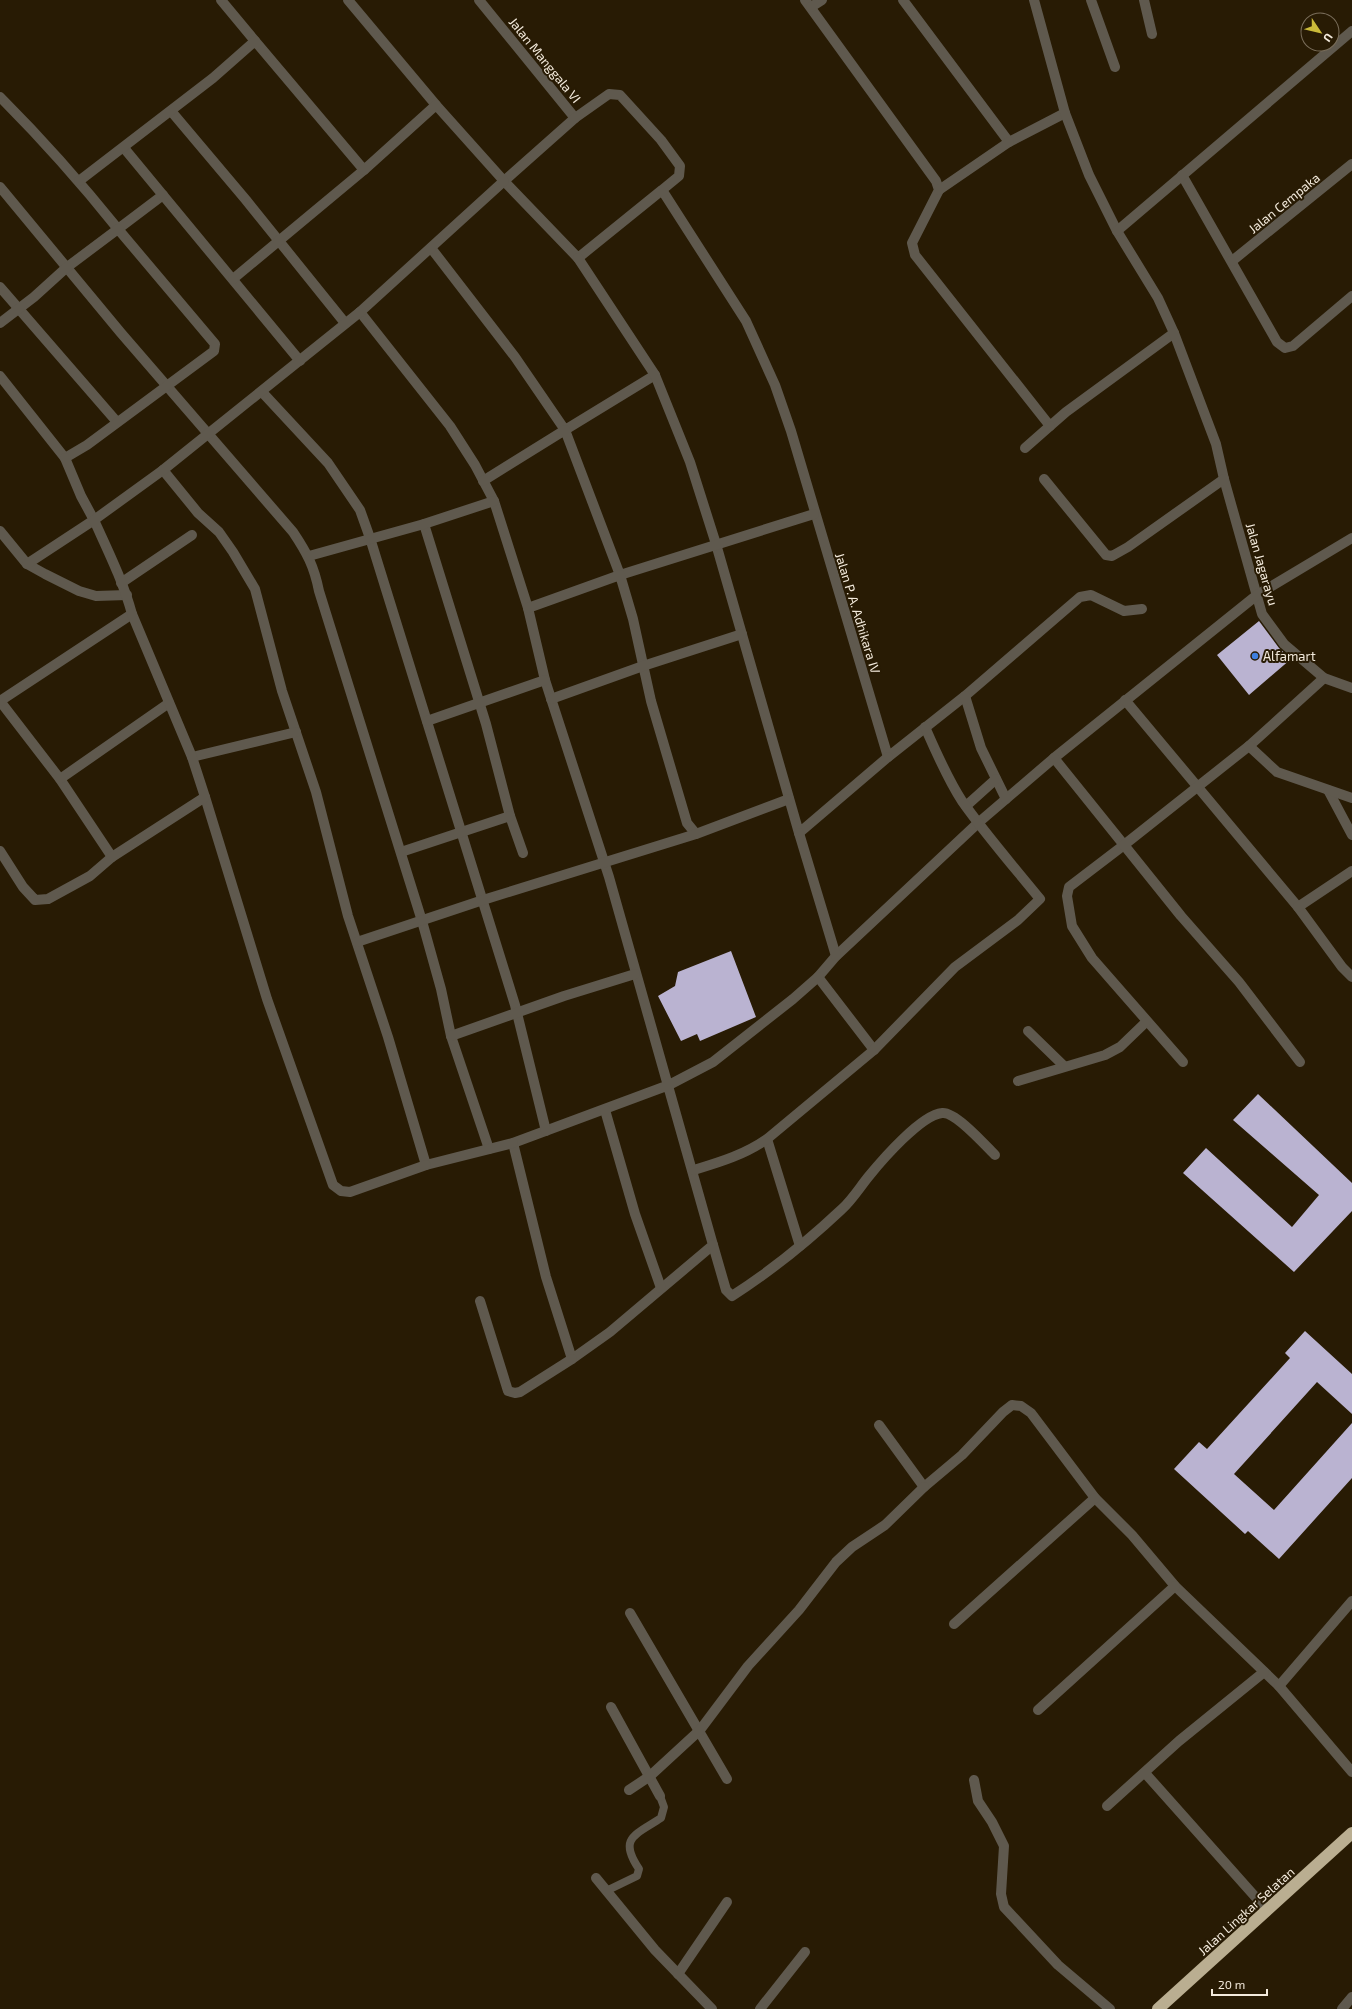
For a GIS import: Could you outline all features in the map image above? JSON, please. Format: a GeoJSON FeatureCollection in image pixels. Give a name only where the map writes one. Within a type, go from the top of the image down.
{"type":"FeatureCollection","features":[{"type":"Feature","properties":{"kind":"highway","name":"Jalan Lingkar Selatan"},"geometry":{"type":"LineString","coordinates":[[1158,2009],[1352,1833]]}},
{"type":"Feature","properties":{"kind":"street"},"geometry":{"type":"LineString","coordinates":[[221,0],[364,170]]}},
{"type":"Feature","properties":{"kind":"street"},"geometry":{"type":"LineString","coordinates":[[348,0],[436,105],[504,181],[578,258],[655,375],[690,462],[716,544],[789,799],[836,956]]}},
{"type":"Feature","properties":{"kind":"street","name":"Jalan Manggala VI"},"geometry":{"type":"LineString","coordinates":[[479,0],[575,118]]}},
{"type":"Feature","properties":{"kind":"street"},"geometry":{"type":"LineString","coordinates":[[822,0],[808,3],[926,166],[936,181],[939,190]]}},
{"type":"Feature","properties":{"kind":"street"},"geometry":{"type":"LineString","coordinates":[[903,0],[1009,142]]}},
{"type":"Feature","properties":{"kind":"street","name":"Jalan Jagarayu"},"geometry":{"type":"LineString","coordinates":[[1034,0],[1065,113],[1089,175],[1117,231],[1158,298],[1174,333],[1216,444],[1262,614],[1284,644],[1324,678],[1352,688]]}},
{"type":"Feature","properties":{"kind":"street"},"geometry":{"type":"LineString","coordinates":[[1091,0],[1115,68]]}},
{"type":"Feature","properties":{"kind":"street"},"geometry":{"type":"LineString","coordinates":[[1144,0],[1152,34]]}},
{"type":"Feature","properties":{"kind":"street"},"geometry":{"type":"LineString","coordinates":[[1117,231],[1352,31]]}},
{"type":"Feature","properties":{"kind":"street"},"geometry":{"type":"LineString","coordinates":[[79,181],[172,111],[213,78],[254,41]]}},
{"type":"Feature","properties":{"kind":"street"},"geometry":{"type":"LineString","coordinates":[[27,564],[94,520],[163,470],[207,433],[262,392],[360,312],[575,118],[609,94],[620,95],[661,140],[680,166],[679,176],[578,258]]}},
{"type":"Feature","properties":{"kind":"street"},"geometry":{"type":"LineString","coordinates":[[0,97],[31,127],[79,181],[216,344],[214,351],[166,385],[87,445],[65,458]]}},
{"type":"Feature","properties":{"kind":"street"},"geometry":{"type":"LineString","coordinates":[[233,279],[280,242],[364,170],[436,105]]}},
{"type":"Feature","properties":{"kind":"street"},"geometry":{"type":"LineString","coordinates":[[172,111],[345,323]]}},
{"type":"Feature","properties":{"kind":"street"},"geometry":{"type":"LineString","coordinates":[[1050,426],[915,255],[912,243],[939,190],[1009,142],[1065,113]]}},
{"type":"Feature","properties":{"kind":"street"},"geometry":{"type":"LineString","coordinates":[[124,148],[300,361]]}},
{"type":"Feature","properties":{"kind":"street","name":"Jalan Cempaka"},"geometry":{"type":"LineString","coordinates":[[1232,261],[1352,164]]}},
{"type":"Feature","properties":{"kind":"street"},"geometry":{"type":"LineString","coordinates":[[1182,176],[1278,342],[1286,348],[1293,346],[1352,296]]}},
{"type":"Feature","properties":{"kind":"street"},"geometry":{"type":"LineString","coordinates":[[0,187],[66,268],[293,532],[309,556],[359,724],[422,921],[441,989],[451,1036],[489,1149]]}},
{"type":"Feature","properties":{"kind":"street","name":"Jalan P. A. Adhikara IV"},"geometry":{"type":"LineString","coordinates":[[662,190],[746,321],[775,385],[791,431],[814,514],[888,757]]}},
{"type":"Feature","properties":{"kind":"street"},"geometry":{"type":"LineString","coordinates":[[0,323],[66,268],[163,195]]}},
{"type":"Feature","properties":{"kind":"street"},"geometry":{"type":"LineString","coordinates":[[431,248],[516,357],[565,430],[620,575],[633,619],[651,701],[687,823],[696,834]]}},
{"type":"Feature","properties":{"kind":"street"},"geometry":{"type":"LineString","coordinates":[[0,287],[117,422]]}},
{"type":"Feature","properties":{"kind":"street"},"geometry":{"type":"LineString","coordinates":[[360,312],[450,426],[494,502],[528,608],[551,700],[577,784],[604,863],[635,974],[694,1170],[702,1209],[714,1245],[726,1290],[732,1296],[751,1284],[800,1246],[844,1208],[869,1176],[899,1143],[922,1122],[933,1116],[942,1113],[952,1114],[995,1155]]}},
{"type":"Feature","properties":{"kind":"street"},"geometry":{"type":"LineString","coordinates":[[1025,448],[1066,412],[1174,333]]}},
{"type":"Feature","properties":{"kind":"street"},"geometry":{"type":"LineString","coordinates":[[483,481],[655,375]]}},
{"type":"Feature","properties":{"kind":"street"},"geometry":{"type":"LineString","coordinates":[[0,376],[65,458],[81,496],[94,520],[122,583],[132,614],[192,756],[267,999],[333,1185],[341,1191],[350,1192],[426,1164],[513,1143],[546,1132],[669,1086],[717,1059],[818,977],[836,956],[978,823],[1054,758],[1257,595],[1352,538]]}},
{"type":"Feature","properties":{"kind":"street"},"geometry":{"type":"LineString","coordinates":[[262,392],[328,464],[360,510],[518,1013],[546,1132]]}},
{"type":"Feature","properties":{"kind":"street"},"geometry":{"type":"LineString","coordinates":[[163,470],[193,507],[219,532],[249,576],[255,589],[282,691],[316,792],[357,942],[388,1037],[426,1164]]}},
{"type":"Feature","properties":{"kind":"street"},"geometry":{"type":"LineString","coordinates":[[1044,479],[1106,555],[1112,556],[1128,547],[1224,478]]}},
{"type":"Feature","properties":{"kind":"street"},"geometry":{"type":"LineString","coordinates":[[309,556],[424,524],[494,502]]}},
{"type":"Feature","properties":{"kind":"street"},"geometry":{"type":"LineString","coordinates":[[528,608],[620,575],[814,514]]}},
{"type":"Feature","properties":{"kind":"street"},"geometry":{"type":"LineString","coordinates":[[424,524],[479,702],[510,816],[523,853]]}},
{"type":"Feature","properties":{"kind":"street"},"geometry":{"type":"LineString","coordinates":[[0,531],[27,564],[79,591],[96,596],[127,595]]}},
{"type":"Feature","properties":{"kind":"street"},"geometry":{"type":"LineString","coordinates":[[122,583],[192,535]]}},
{"type":"Feature","properties":{"kind":"street"},"geometry":{"type":"LineString","coordinates":[[799,833],[888,757],[964,697],[1080,597],[1091,595],[1124,611],[1142,609]]}},
{"type":"Feature","properties":{"kind":"street"},"geometry":{"type":"LineString","coordinates":[[112,857],[60,779],[0,701],[132,614]]}},
{"type":"Feature","properties":{"kind":"street"},"geometry":{"type":"LineString","coordinates":[[551,700],[643,666],[742,634]]}},
{"type":"Feature","properties":{"kind":"street"},"geometry":{"type":"LineString","coordinates":[[1183,1062],[1146,1022],[1092,958],[1072,926],[1067,896],[1069,887],[1249,746],[1324,678]]}},
{"type":"Feature","properties":{"kind":"street"},"geometry":{"type":"LineString","coordinates":[[427,721],[545,680]]}},
{"type":"Feature","properties":{"kind":"street"},"geometry":{"type":"LineString","coordinates":[[964,697],[981,748],[995,780],[1006,799]]}},
{"type":"Feature","properties":{"kind":"street"},"geometry":{"type":"LineString","coordinates":[[1125,700],[1198,786],[1234,833],[1298,907],[1342,967],[1352,977]]}},
{"type":"Feature","properties":{"kind":"street"},"geometry":{"type":"LineString","coordinates":[[60,779],[169,703]]}},
{"type":"Feature","properties":{"kind":"street"},"geometry":{"type":"LineString","coordinates":[[694,1170],[752,1150],[767,1139],[874,1050],[955,966],[1018,920],[1040,899],[978,823],[968,805],[946,774],[927,726]]}},
{"type":"Feature","properties":{"kind":"street"},"geometry":{"type":"LineString","coordinates":[[192,756],[296,732]]}},
{"type":"Feature","properties":{"kind":"street"},"geometry":{"type":"LineString","coordinates":[[1249,746],[1277,772],[1352,798]]}},
{"type":"Feature","properties":{"kind":"street"},"geometry":{"type":"LineString","coordinates":[[1054,758],[1181,916],[1239,982],[1300,1062]]}},
{"type":"Feature","properties":{"kind":"street"},"geometry":{"type":"LineString","coordinates":[[968,805],[995,780]]}},
{"type":"Feature","properties":{"kind":"street"},"geometry":{"type":"LineString","coordinates":[[1328,790],[1352,836]]}},
{"type":"Feature","properties":{"kind":"street"},"geometry":{"type":"LineString","coordinates":[[0,851],[23,888],[35,900],[48,899],[90,876],[112,857],[205,797]]}},
{"type":"Feature","properties":{"kind":"street"},"geometry":{"type":"LineString","coordinates":[[357,942],[483,900],[696,834],[789,799]]}},
{"type":"Feature","properties":{"kind":"street"},"geometry":{"type":"LineString","coordinates":[[401,852],[510,816]]}},
{"type":"Feature","properties":{"kind":"street"},"geometry":{"type":"LineString","coordinates":[[1298,907],[1352,871]]}},
{"type":"Feature","properties":{"kind":"street"},"geometry":{"type":"LineString","coordinates":[[451,1036],[635,974]]}},
{"type":"Feature","properties":{"kind":"street"},"geometry":{"type":"LineString","coordinates":[[818,977],[874,1050]]}},
{"type":"Feature","properties":{"kind":"street"},"geometry":{"type":"LineString","coordinates":[[1018,1081],[1104,1055],[1120,1047],[1146,1022]]}},
{"type":"Feature","properties":{"kind":"street"},"geometry":{"type":"LineString","coordinates":[[1028,1031],[1064,1066]]}},
{"type":"Feature","properties":{"kind":"street"},"geometry":{"type":"LineString","coordinates":[[605,1110],[635,1214],[661,1288]]}},
{"type":"Feature","properties":{"kind":"street"},"geometry":{"type":"LineString","coordinates":[[767,1139],[800,1246]]}},
{"type":"Feature","properties":{"kind":"street"},"geometry":{"type":"LineString","coordinates":[[513,1143],[546,1277],[572,1359]]}},
{"type":"Feature","properties":{"kind":"street"},"geometry":{"type":"LineString","coordinates":[[480,1301],[508,1391],[515,1393],[520,1392],[572,1359],[610,1332],[714,1245]]}},
{"type":"Feature","properties":{"kind":"street"},"geometry":{"type":"LineString","coordinates":[[629,1790],[650,1776],[700,1730],[748,1666],[779,1633],[836,1562],[852,1547],[885,1525],[924,1487],[962,1455],[1003,1412],[1012,1406],[1021,1406],[1031,1413],[1096,1498],[1176,1586],[1279,1686],[1352,1772]]}},
{"type":"Feature","properties":{"kind":"street"},"geometry":{"type":"LineString","coordinates":[[879,1425],[924,1487]]}},
{"type":"Feature","properties":{"kind":"street"},"geometry":{"type":"LineString","coordinates":[[954,1624],[1096,1498]]}},
{"type":"Feature","properties":{"kind":"street"},"geometry":{"type":"LineString","coordinates":[[1038,1710],[1176,1586]]}},
{"type":"Feature","properties":{"kind":"street"},"geometry":{"type":"LineString","coordinates":[[1279,1686],[1352,1601]]}},
{"type":"Feature","properties":{"kind":"street"},"geometry":{"type":"LineString","coordinates":[[630,1613],[700,1730],[727,1779]]}},
{"type":"Feature","properties":{"kind":"street"},"geometry":{"type":"LineString","coordinates":[[1107,1806],[1179,1741],[1264,1672]]}},
{"type":"Feature","properties":{"kind":"street"},"geometry":{"type":"LineString","coordinates":[[611,1707],[660,1796]]}},
{"type":"Feature","properties":{"kind":"street"},"geometry":{"type":"LineString","coordinates":[[1145,1773],[1267,1910]]}},
{"type":"Feature","properties":{"kind":"street"},"geometry":{"type":"LineString","coordinates":[[974,1780],[978,1800],[992,1822],[1004,1846],[1002,1894],[1004,1907],[1058,1965],[1110,2009]]}},
{"type":"Feature","properties":{"kind":"street"},"geometry":{"type":"LineString","coordinates":[[596,1878],[654,1950],[712,2009]]}},
{"type":"Feature","properties":{"kind":"street"},"geometry":{"type":"LineString","coordinates":[[678,1974],[727,1902]]}},
{"type":"Feature","properties":{"kind":"street"},"geometry":{"type":"LineString","coordinates":[[760,2009],[804,1952]]}},
{"type":"Feature","properties":{"kind":"street"},"geometry":{"type":"LineString","coordinates":[[1342,2009],[1352,1997]]}},
{"type":"Feature","properties":{"kind":"lane"},"geometry":{"type":"LineString","coordinates":[[606,1891],[637,1876],[639,1869],[630,1856],[629,1844],[636,1834],[661,1818],[664,1807],[660,1796]]}},
{"type":"Feature","properties":{"kind":"building","name":"Alfamart"},"geometry":{"type":"Polygon","coordinates":[[[1259,621],[1279,648],[1291,659],[1249,695],[1217,655],[1259,621]]]}},
{"type":"Feature","properties":{"kind":"building"},"geometry":{"type":"Polygon","coordinates":[[[731,951],[756,1017],[700,1041],[697,1034],[681,1041],[658,996],[675,986],[678,972],[731,951]]]}},
{"type":"Feature","properties":{"kind":"building"},"geometry":{"type":"Polygon","coordinates":[[[1258,1094],[1352,1183],[1352,1211],[1294,1272],[1183,1173],[1206,1148],[1292,1227],[1319,1195],[1233,1120],[1258,1094]]]}},
{"type":"Feature","properties":{"kind":"building"},"geometry":{"type":"Polygon","coordinates":[[[1305,1331],[1352,1374],[1352,1414],[1317,1382],[1234,1474],[1274,1510],[1352,1423],[1352,1478],[1279,1559],[1248,1531],[1245,1534],[1174,1469],[1199,1442],[1207,1449],[1290,1358],[1285,1353],[1305,1331]]]}},
{"type":"Feature","properties":{"kind":"place","name":"Alfamart"},"geometry":{"type":"Point","coordinates":[1255,656]}}]}
